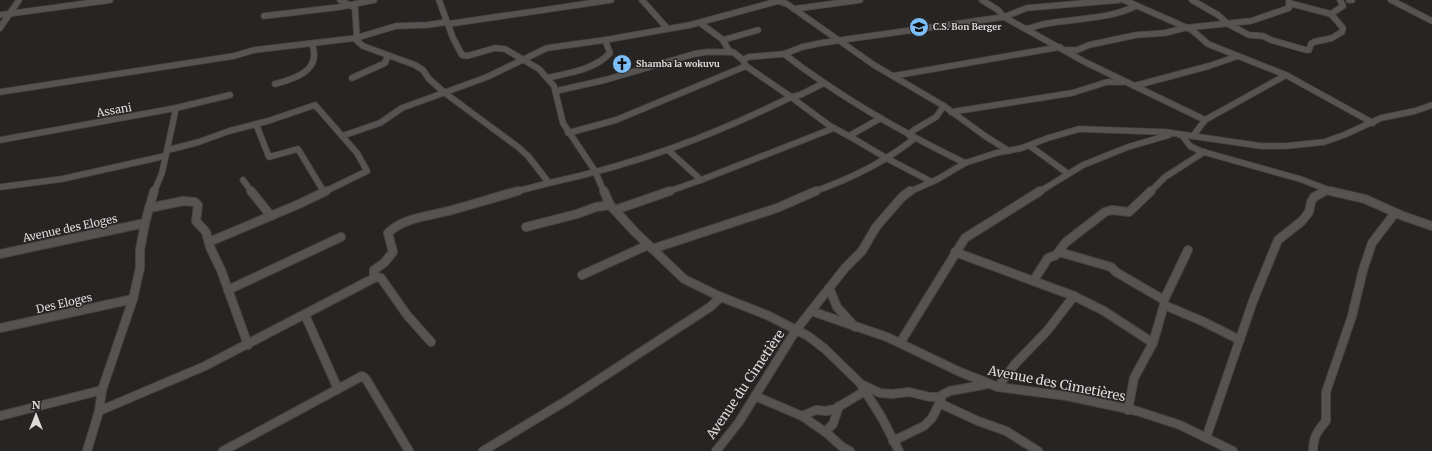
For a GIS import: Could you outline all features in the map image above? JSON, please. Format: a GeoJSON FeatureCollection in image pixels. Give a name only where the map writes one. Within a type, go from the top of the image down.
{"type":"FeatureCollection","features":[{"type":"Feature","properties":{"kind":"street"},"geometry":{"type":"LineString","coordinates":[[0,28],[19,0]]}},
{"type":"Feature","properties":{"kind":"street"},"geometry":{"type":"LineString","coordinates":[[0,15],[110,0]]}},
{"type":"Feature","properties":{"kind":"street"},"geometry":{"type":"LineString","coordinates":[[340,0],[354,7],[356,38],[362,46],[415,65],[424,70],[429,79],[528,156],[549,183]]}},
{"type":"Feature","properties":{"kind":"street"},"geometry":{"type":"LineString","coordinates":[[264,16],[349,5],[374,0]]}},
{"type":"Feature","properties":{"kind":"street"},"geometry":{"type":"LineString","coordinates":[[440,0],[456,48],[463,55],[502,48],[539,69],[547,78],[556,91],[560,115],[568,133],[595,171],[612,208],[650,247],[684,279],[721,297],[767,315],[812,339],[825,349],[860,383],[866,391],[899,451]]}},
{"type":"Feature","properties":{"kind":"street"},"geometry":{"type":"LineString","coordinates":[[0,92],[234,56],[254,50],[356,38],[396,26],[447,23],[611,0]]}},
{"type":"Feature","properties":{"kind":"street"},"geometry":{"type":"LineString","coordinates":[[642,0],[667,28]]}},
{"type":"Feature","properties":{"kind":"street"},"geometry":{"type":"LineString","coordinates":[[794,9],[860,0]]}},
{"type":"Feature","properties":{"kind":"street"},"geometry":{"type":"LineString","coordinates":[[982,0],[998,10],[1004,17],[1085,62],[1176,105],[1204,120]]}},
{"type":"Feature","properties":{"kind":"street"},"geometry":{"type":"LineString","coordinates":[[568,133],[616,120],[745,63],[748,57],[784,54],[802,47],[839,40],[1004,17],[1027,8],[1119,0]]}},
{"type":"Feature","properties":{"kind":"street"},"geometry":{"type":"LineString","coordinates":[[1124,0],[1192,30],[1206,43],[1286,75],[1373,123]]}},
{"type":"Feature","properties":{"kind":"street"},"geometry":{"type":"LineString","coordinates":[[893,76],[1062,49],[1080,49],[1090,45],[1138,34],[1166,34],[1188,28],[1228,24],[1254,21],[1270,13],[1289,8],[1289,1],[1305,8],[1316,9],[1331,14],[1343,28],[1342,32],[1332,38],[1314,42],[1311,44],[1309,50],[1306,50],[1271,40],[1263,36],[1250,35],[1228,24],[1218,15],[1192,0]]}},
{"type":"Feature","properties":{"kind":"street"},"geometry":{"type":"LineString","coordinates":[[1331,14],[1343,6],[1340,0]]}},
{"type":"Feature","properties":{"kind":"street"},"geometry":{"type":"LineString","coordinates":[[1391,0],[1432,21]]}},
{"type":"Feature","properties":{"kind":"street"},"geometry":{"type":"LineString","coordinates":[[342,136],[380,123],[402,108],[487,77],[550,47],[605,40],[700,23],[778,1],[783,2],[794,9],[874,65],[944,106],[984,136],[1009,151]]}},
{"type":"Feature","properties":{"kind":"street"},"geometry":{"type":"LineString","coordinates":[[1026,29],[1050,23],[1086,20],[1110,14],[1122,13],[1136,6]]}},
{"type":"Feature","properties":{"kind":"street"},"geometry":{"type":"LineString","coordinates":[[700,23],[723,40],[730,52]]}},
{"type":"Feature","properties":{"kind":"street"},"geometry":{"type":"LineString","coordinates":[[723,40],[758,30]]}},
{"type":"Feature","properties":{"kind":"street"},"geometry":{"type":"LineString","coordinates":[[547,78],[585,68],[607,56],[610,53],[605,40]]}},
{"type":"Feature","properties":{"kind":"street"},"geometry":{"type":"LineString","coordinates":[[275,84],[299,76],[307,71],[314,58],[312,44]]}},
{"type":"Feature","properties":{"kind":"street"},"geometry":{"type":"LineString","coordinates":[[556,91],[605,80],[694,54],[735,52],[745,63],[834,128],[932,182]]}},
{"type":"Feature","properties":{"kind":"street"},"geometry":{"type":"LineString","coordinates":[[784,54],[809,74],[881,118],[964,163]]}},
{"type":"Feature","properties":{"kind":"street"},"geometry":{"type":"LineString","coordinates":[[352,78],[385,63],[388,55]]}},
{"type":"Feature","properties":{"kind":"street"},"geometry":{"type":"LineString","coordinates":[[1134,86],[1209,66],[1238,56]]}},
{"type":"Feature","properties":{"kind":"street"},"geometry":{"type":"LineString","coordinates":[[1193,136],[1204,120],[1286,75]]}},
{"type":"Feature","properties":{"kind":"street"},"geometry":{"type":"LineString","coordinates":[[951,112],[1072,93],[1107,82],[1126,82]]}},
{"type":"Feature","properties":{"kind":"street"},"geometry":{"type":"LineString","coordinates":[[374,277],[374,269],[385,263],[393,252],[388,233],[393,228],[419,217],[452,210],[490,198],[635,161],[668,150],[746,118],[791,97],[800,95],[824,83]]}},
{"type":"Feature","properties":{"kind":"street","name":"Assani"},"geometry":{"type":"LineString","coordinates":[[0,140],[176,108],[230,95]]}},
{"type":"Feature","properties":{"kind":"street"},"geometry":{"type":"LineString","coordinates":[[0,187],[62,179],[167,153],[229,131],[315,105],[357,153],[367,171],[271,216],[209,242]]}},
{"type":"Feature","properties":{"kind":"street"},"geometry":{"type":"LineString","coordinates":[[900,343],[965,238],[1067,173],[1102,156],[1167,136],[1182,135],[1246,144],[1286,146],[1330,141],[1385,117],[1432,105]]}},
{"type":"Feature","properties":{"kind":"street"},"geometry":{"type":"LineString","coordinates":[[582,275],[650,247],[724,227],[779,207],[807,194],[830,187],[888,159],[912,136],[914,130],[936,118],[944,106]]}},
{"type":"Feature","properties":{"kind":"street"},"geometry":{"type":"LineString","coordinates":[[86,451],[99,411],[102,390],[133,299],[140,268],[140,250],[145,223],[152,196],[162,173],[176,108]]}},
{"type":"Feature","properties":{"kind":"street"},"geometry":{"type":"LineString","coordinates":[[1425,108],[1432,112]]}},
{"type":"Feature","properties":{"kind":"street"},"geometry":{"type":"LineString","coordinates":[[849,136],[881,118]]}},
{"type":"Feature","properties":{"kind":"street"},"geometry":{"type":"LineString","coordinates":[[256,124],[269,157],[298,149],[324,192]]}},
{"type":"Feature","properties":{"kind":"street"},"geometry":{"type":"LineString","coordinates":[[526,227],[577,214],[596,207],[612,208],[701,180],[834,128]]}},
{"type":"Feature","properties":{"kind":"street","name":"Avenue du Cimetière"},"geometry":{"type":"LineString","coordinates":[[716,451],[739,422],[796,330],[844,268],[862,251],[876,227],[902,197],[911,190],[932,182],[964,163],[990,154],[1030,146],[1048,138],[1079,129],[1165,132],[1182,135]]}},
{"type":"Feature","properties":{"kind":"street"},"geometry":{"type":"LineString","coordinates":[[1182,135],[1197,157]]}},
{"type":"Feature","properties":{"kind":"street"},"geometry":{"type":"LineString","coordinates":[[1030,146],[1067,173]]}},
{"type":"Feature","properties":{"kind":"street"},"geometry":{"type":"LineString","coordinates":[[1192,148],[1300,179],[1326,190],[1369,201],[1395,213],[1432,226]]}},
{"type":"Feature","properties":{"kind":"street"},"geometry":{"type":"LineString","coordinates":[[668,150],[701,180]]}},
{"type":"Feature","properties":{"kind":"street"},"geometry":{"type":"LineString","coordinates":[[1034,280],[1048,258],[1059,252],[1066,242],[1105,212],[1112,210],[1129,212],[1165,178],[1204,152]]}},
{"type":"Feature","properties":{"kind":"street"},"geometry":{"type":"LineString","coordinates":[[243,180],[271,216]]}},
{"type":"Feature","properties":{"kind":"street"},"geometry":{"type":"LineString","coordinates":[[1206,438],[1240,340],[1278,240],[1302,221],[1309,212],[1314,196],[1326,190]]}},
{"type":"Feature","properties":{"kind":"street"},"geometry":{"type":"LineString","coordinates":[[149,208],[182,200],[192,200],[197,203],[199,206],[196,221],[206,232],[248,345]]}},
{"type":"Feature","properties":{"kind":"street"},"geometry":{"type":"LineString","coordinates":[[1313,451],[1313,442],[1317,431],[1326,421],[1326,392],[1352,316],[1362,270],[1372,243],[1395,213]]}},
{"type":"Feature","properties":{"kind":"street","name":"Avenue des Eloges"},"geometry":{"type":"LineString","coordinates":[[0,254],[145,223]]}},
{"type":"Feature","properties":{"kind":"street"},"geometry":{"type":"LineString","coordinates":[[228,290],[341,238]]}},
{"type":"Feature","properties":{"kind":"street"},"geometry":{"type":"LineString","coordinates":[[1128,410],[1134,378],[1153,343],[1164,303],[1188,250]]}},
{"type":"Feature","properties":{"kind":"street"},"geometry":{"type":"LineString","coordinates":[[955,252],[1074,296],[1104,311],[1153,343]]}},
{"type":"Feature","properties":{"kind":"street"},"geometry":{"type":"LineString","coordinates":[[1059,252],[1111,267],[1116,272],[1164,303],[1240,340]]}},
{"type":"Feature","properties":{"kind":"street"},"geometry":{"type":"LineString","coordinates":[[99,411],[205,366],[248,345],[378,276],[381,278],[407,315],[431,342]]}},
{"type":"Feature","properties":{"kind":"street"},"geometry":{"type":"LineString","coordinates":[[829,288],[840,312],[855,327]]}},
{"type":"Feature","properties":{"kind":"street"},"geometry":{"type":"LineString","coordinates":[[998,387],[1015,364],[1047,331],[1074,296]]}},
{"type":"Feature","properties":{"kind":"street"},"geometry":{"type":"LineString","coordinates":[[483,451],[532,424],[622,366],[710,307],[721,297]]}},
{"type":"Feature","properties":{"kind":"street","name":"Des Eloges"},"geometry":{"type":"LineString","coordinates":[[0,328],[133,299]]}},
{"type":"Feature","properties":{"kind":"street","name":"Avenue des Cimetières"},"geometry":{"type":"LineString","coordinates":[[811,311],[900,343],[948,367],[988,384],[998,387],[1073,397],[1169,421],[1233,451]]}},
{"type":"Feature","properties":{"kind":"street"},"geometry":{"type":"LineString","coordinates":[[305,315],[338,389]]}},
{"type":"Feature","properties":{"kind":"street"},"geometry":{"type":"LineString","coordinates":[[223,451],[358,378],[364,377],[409,451]]}},
{"type":"Feature","properties":{"kind":"street"},"geometry":{"type":"LineString","coordinates":[[860,383],[880,393],[892,394],[909,392],[941,400],[978,421],[997,426],[1024,447],[1038,451]]}},
{"type":"Feature","properties":{"kind":"street"},"geometry":{"type":"LineString","coordinates":[[893,441],[924,426],[932,418],[941,400],[950,391],[988,384]]}},
{"type":"Feature","properties":{"kind":"street"},"geometry":{"type":"LineString","coordinates":[[0,416],[102,390]]}},
{"type":"Feature","properties":{"kind":"street"},"geometry":{"type":"LineString","coordinates":[[802,416],[816,410],[826,411],[839,406],[866,391]]}},
{"type":"Feature","properties":{"kind":"street"},"geometry":{"type":"LineString","coordinates":[[755,396],[802,416],[825,432],[841,446],[850,451]]}},
{"type":"Feature","properties":{"kind":"street"},"geometry":{"type":"LineString","coordinates":[[825,432],[833,424],[839,406]]}},
{"type":"Feature","properties":{"kind":"place","name":"C.S. Bon Berger"},"geometry":{"type":"Point","coordinates":[919,27]}},
{"type":"Feature","properties":{"kind":"place","name":"Shamba la wokuvu"},"geometry":{"type":"Point","coordinates":[622,64]}}]}
